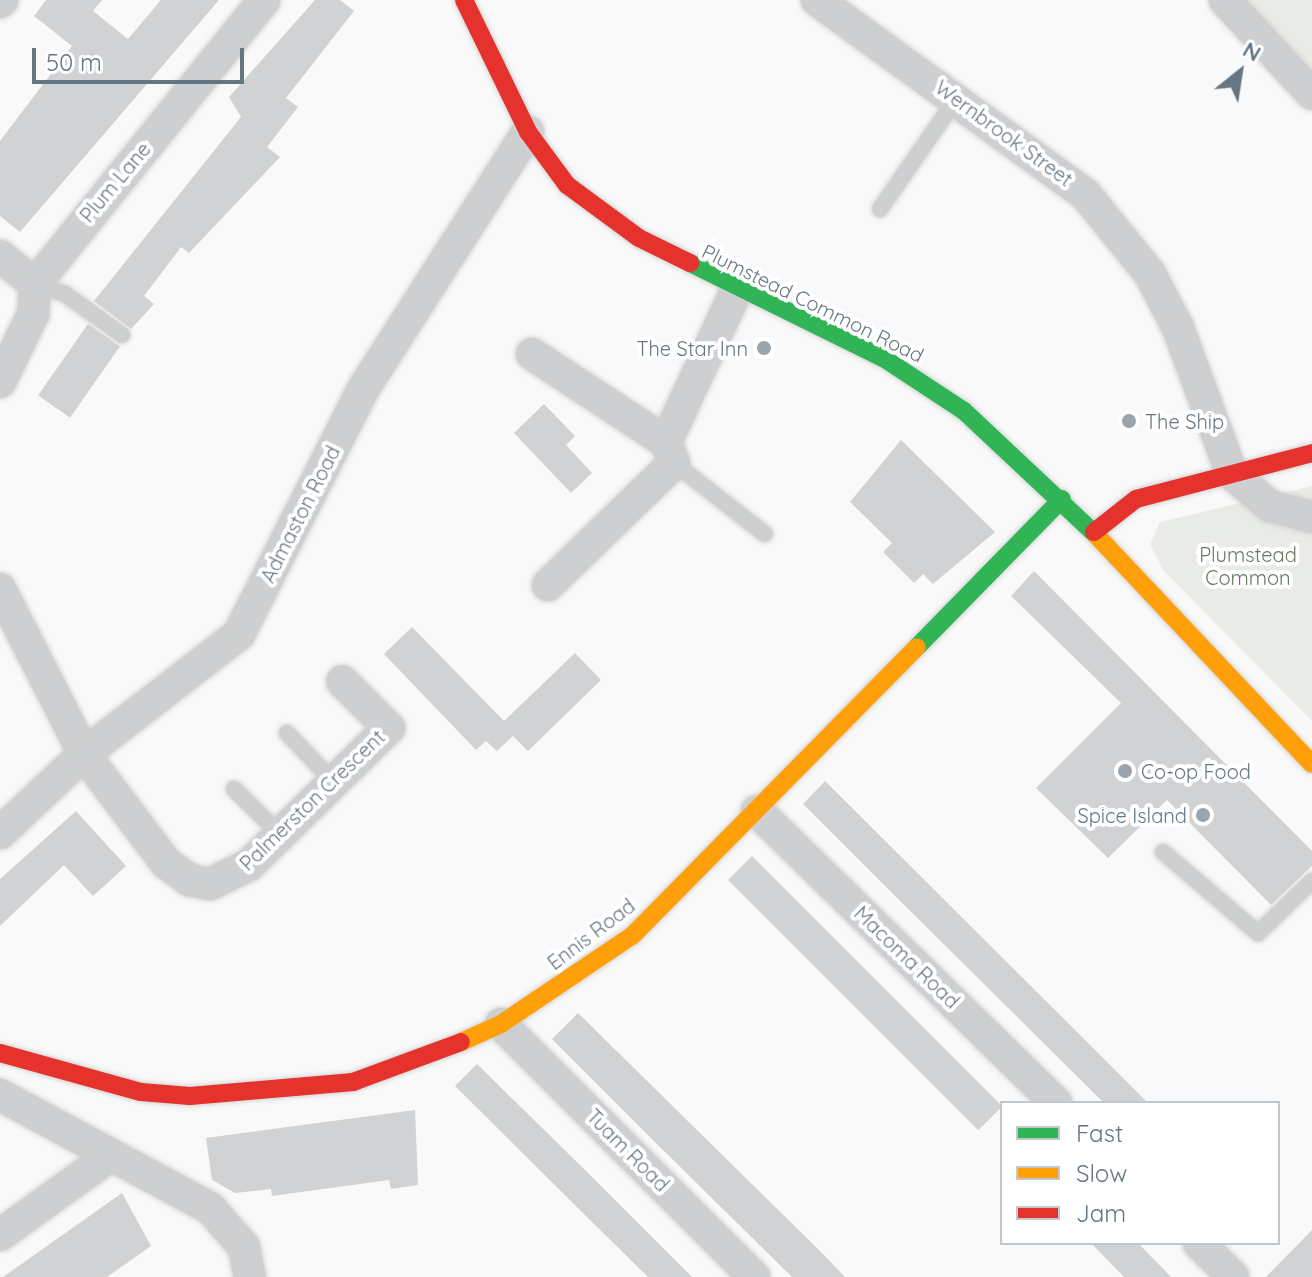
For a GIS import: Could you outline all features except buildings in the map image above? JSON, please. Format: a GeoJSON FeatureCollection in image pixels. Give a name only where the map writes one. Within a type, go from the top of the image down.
{"type":"FeatureCollection","features":[{"type":"Feature","properties":{"kind":"street","name":"Plum Lane"},"geometry":{"type":"LineString","coordinates":[[0,382],[33,314],[35,284],[264,0]]}},
{"type":"Feature","properties":{"kind":"street","name":"Plumstead Common Road"},"geometry":{"type":"LineString","coordinates":[[464,0],[528,132],[567,185],[598,211],[736,291],[920,380],[1062,499],[1312,764]]}},
{"type":"Feature","properties":{"kind":"street","name":"Wernbrook Street"},"geometry":{"type":"LineString","coordinates":[[817,0],[957,98],[1086,195],[1150,274],[1178,328],[1232,474]]}},
{"type":"Feature","properties":{"kind":"street"},"geometry":{"type":"LineString","coordinates":[[1225,0],[1312,94]]}},
{"type":"Feature","properties":{"kind":"street","name":"Admaston Road"},"geometry":{"type":"LineString","coordinates":[[0,833],[84,754],[239,634],[364,388],[528,132]]}},
{"type":"Feature","properties":{"kind":"street"},"geometry":{"type":"LineString","coordinates":[[0,256],[35,284]]}},
{"type":"Feature","properties":{"kind":"street"},"geometry":{"type":"LineString","coordinates":[[548,585],[670,452],[736,291]]}},
{"type":"Feature","properties":{"kind":"street"},"geometry":{"type":"LineString","coordinates":[[532,354],[670,452]]}},
{"type":"Feature","properties":{"kind":"street"},"geometry":{"type":"LineString","coordinates":[[1094,532],[1136,499],[1312,453]]}},
{"type":"Feature","properties":{"kind":"street"},"geometry":{"type":"LineString","coordinates":[[1232,474],[1270,506],[1312,517]]}},
{"type":"Feature","properties":{"kind":"street","name":"Ennis Road"},"geometry":{"type":"LineString","coordinates":[[0,1053],[141,1092],[190,1096],[353,1082],[395,1071],[501,1024],[633,935],[1062,499]]}},
{"type":"Feature","properties":{"kind":"street","name":"Palmerston Crescent"},"geometry":{"type":"LineString","coordinates":[[0,589],[84,754],[166,863],[189,880],[229,879],[389,728],[342,681]]}},
{"type":"Feature","properties":{"kind":"street","name":"Macoma Road"},"geometry":{"type":"LineString","coordinates":[[757,811],[1054,1101]]}},
{"type":"Feature","properties":{"kind":"street","name":"Tuam Road"},"geometry":{"type":"LineString","coordinates":[[501,1024],[754,1277]]}},
{"type":"Feature","properties":{"kind":"street"},"geometry":{"type":"LineString","coordinates":[[0,1095],[229,1223],[250,1277]]}},
{"type":"Feature","properties":{"kind":"street"},"geometry":{"type":"LineString","coordinates":[[0,1235],[108,1157]]}},
{"type":"Feature","properties":{"kind":"street"},"geometry":{"type":"LineString","coordinates":[[1201,1245],[1233,1277]]}},
{"type":"Feature","properties":{"kind":"lane"},"geometry":{"type":"LineString","coordinates":[[880,209],[957,98]]}},
{"type":"Feature","properties":{"kind":"lane"},"geometry":{"type":"LineString","coordinates":[[35,284],[65,294],[122,335]]}},
{"type":"Feature","properties":{"kind":"lane"},"geometry":{"type":"LineString","coordinates":[[670,452],[765,534]]}},
{"type":"Feature","properties":{"kind":"lane"},"geometry":{"type":"LineString","coordinates":[[287,733],[334,782]]}},
{"type":"Feature","properties":{"kind":"lane"},"geometry":{"type":"LineString","coordinates":[[234,789],[280,834]]}},
{"type":"Feature","properties":{"kind":"lane"},"geometry":{"type":"LineString","coordinates":[[1163,852],[1258,933],[1312,881]]}},
{"type":"Feature","properties":{"kind":"green space"},"geometry":{"type":"Polygon","coordinates":[[[1247,0],[1312,0],[1312,68],[1247,0]]]}},
{"type":"Feature","properties":{"kind":"green space","name":"Plumstead Common"},"geometry":{"type":"Polygon","coordinates":[[[1312,486],[1312,721],[1163,570],[1150,544],[1160,522],[1312,486]]]}},
{"type":"Feature","properties":{"kind":"traffic: fast"},"geometry":{"type":"LineString","coordinates":[[690,263],[885,359],[964,411],[1097,536]]}},
{"type":"Feature","properties":{"kind":"traffic: fast"},"geometry":{"type":"LineString","coordinates":[[917,647],[1062,499]]}},
{"type":"Feature","properties":{"kind":"traffic: slow"},"geometry":{"type":"LineString","coordinates":[[1097,536],[1312,764]]}},
{"type":"Feature","properties":{"kind":"traffic: slow"},"geometry":{"type":"LineString","coordinates":[[461,1042],[501,1024],[633,935],[917,647]]}},
{"type":"Feature","properties":{"kind":"traffic: jam"},"geometry":{"type":"LineString","coordinates":[[464,0],[528,132],[567,185],[639,238],[690,263]]}},
{"type":"Feature","properties":{"kind":"traffic: jam"},"geometry":{"type":"LineString","coordinates":[[1094,532],[1136,499],[1312,453]]}},
{"type":"Feature","properties":{"kind":"traffic: jam"},"geometry":{"type":"LineString","coordinates":[[0,1053],[141,1092],[190,1096],[353,1082],[461,1042]]}},
{"type":"Feature","properties":{"kind":"place","name":"The Star Inn"},"geometry":{"type":"Point","coordinates":[764,348]}},
{"type":"Feature","properties":{"kind":"place","name":"The Ship"},"geometry":{"type":"Point","coordinates":[1129,421]}},
{"type":"Feature","properties":{"kind":"place","name":"Co-op Food"},"geometry":{"type":"Point","coordinates":[1125,771]}},
{"type":"Feature","properties":{"kind":"place","name":"Spice Island"},"geometry":{"type":"Point","coordinates":[1203,815]}}]}
